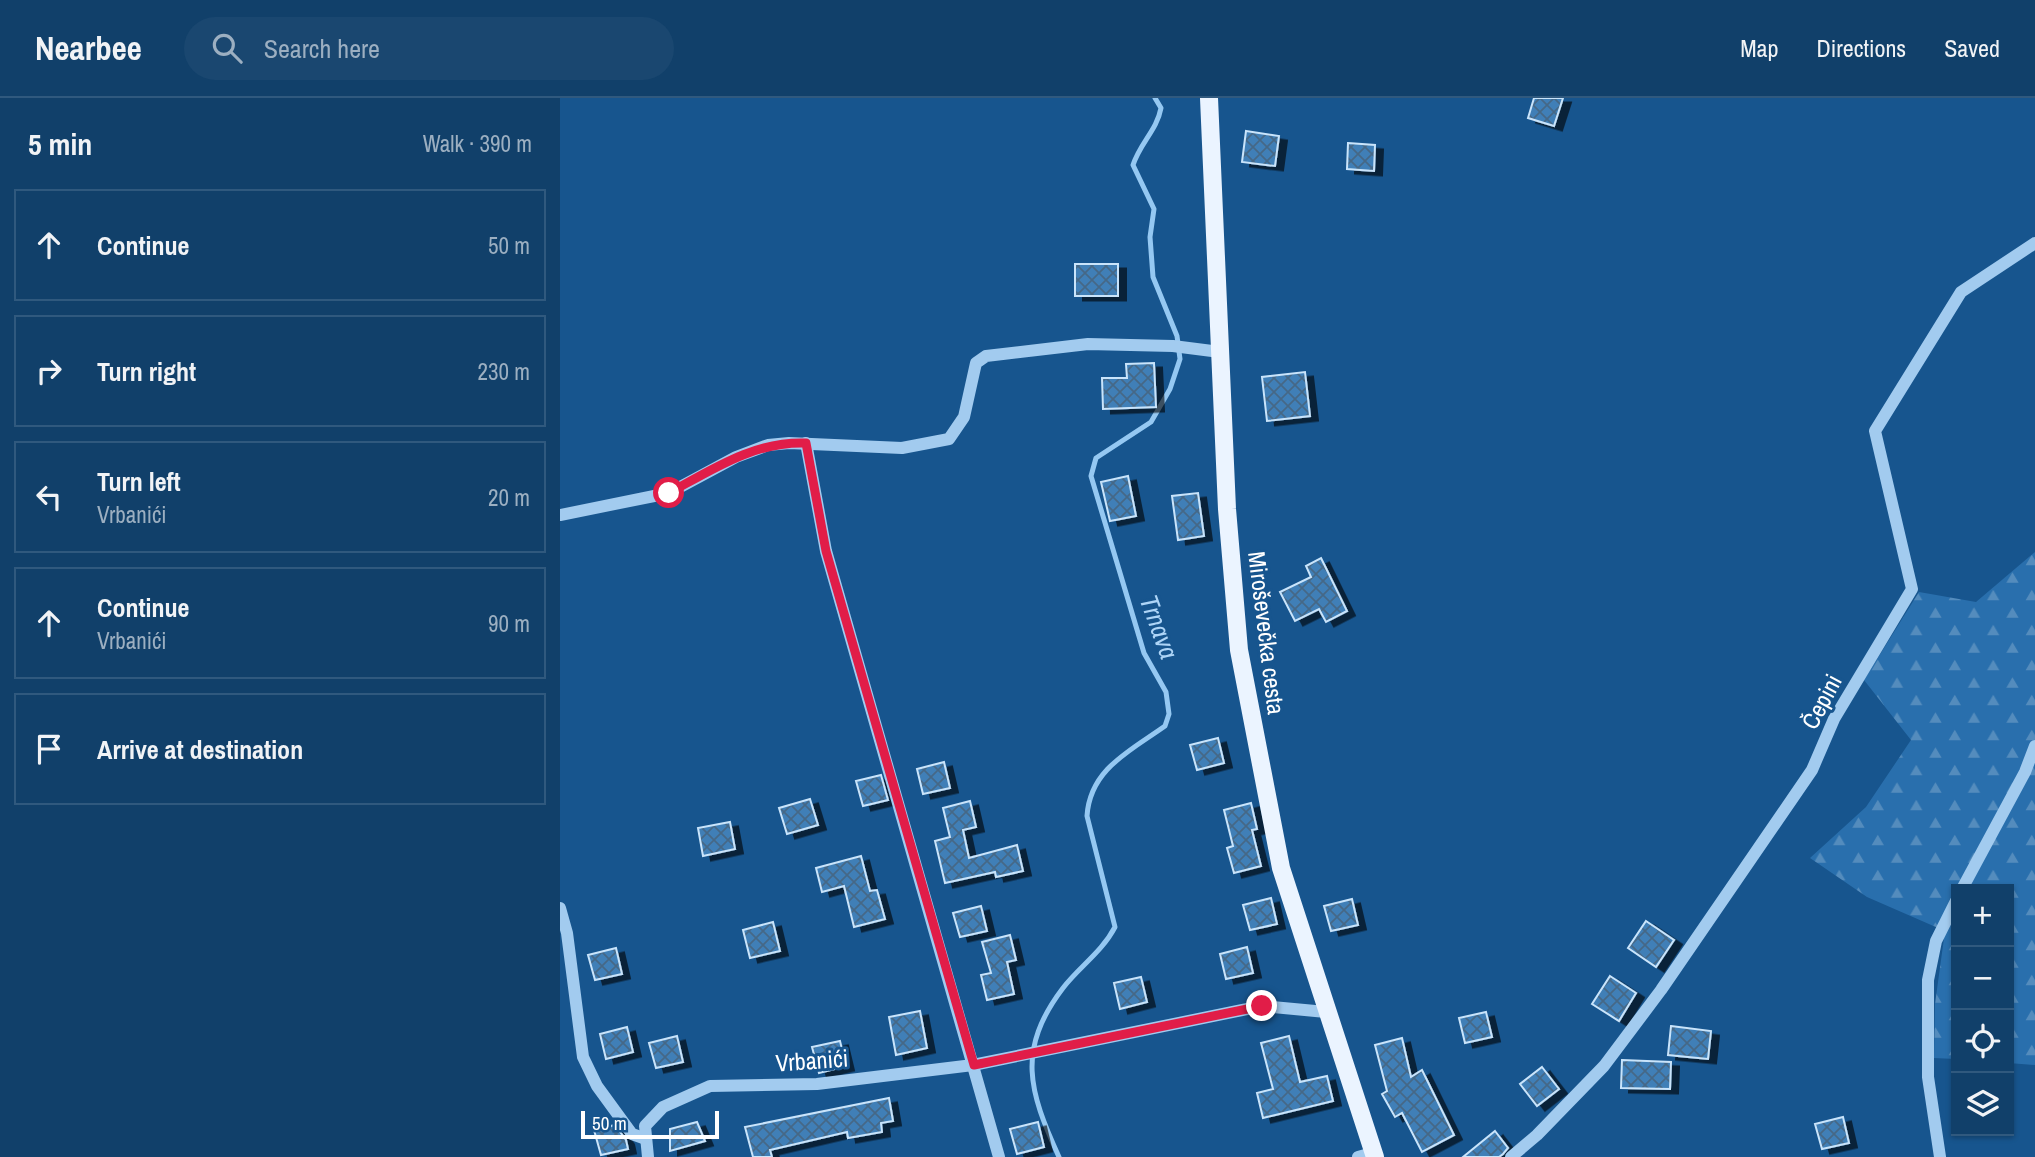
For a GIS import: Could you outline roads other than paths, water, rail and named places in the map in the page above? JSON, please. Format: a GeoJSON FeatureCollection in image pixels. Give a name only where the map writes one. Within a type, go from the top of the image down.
{"type":"FeatureCollection","features":[{"type":"Feature","properties":{"kind":"main road","name":"Miroševečka cesta"},"geometry":{"type":"LineString","coordinates":[[1209,98],[1227,509],[1239,650],[1281,869],[1368,1156]]}},
{"type":"Feature","properties":{"kind":"street","name":"Čepini"},"geometry":{"type":"LineString","coordinates":[[1511,1157],[1537,1135],[1604,1066],[1661,990],[1812,770],[1834,719],[1912,589],[1875,431],[1961,292],[2035,243]]}},
{"type":"Feature","properties":{"kind":"street"},"geometry":{"type":"LineString","coordinates":[[560,515],[669,493],[736,457],[768,445],[806,443],[902,448],[949,439],[964,417],[976,363],[986,356],[1088,344],[1180,347],[1220,352]]}},
{"type":"Feature","properties":{"kind":"street"},"geometry":{"type":"LineString","coordinates":[[806,443],[826,551],[999,1157]]}},
{"type":"Feature","properties":{"kind":"street"},"geometry":{"type":"LineString","coordinates":[[1965,884],[2025,772],[2035,746]]}},
{"type":"Feature","properties":{"kind":"street"},"geometry":{"type":"LineString","coordinates":[[560,908],[567,933],[583,1057],[597,1086],[632,1134],[646,1139],[648,1157]]}},
{"type":"Feature","properties":{"kind":"street"},"geometry":{"type":"LineString","coordinates":[[1940,1157],[1928,1077],[1928,980],[1936,941],[1951,911]]}},
{"type":"Feature","properties":{"kind":"street","name":"Vrbanići"},"geometry":{"type":"LineString","coordinates":[[646,1139],[645,1126],[663,1107],[710,1086],[817,1084],[974,1065],[1262,1006],[1326,1012]]}},
{"type":"Feature","properties":{"kind":"waterway","name":"Trnava"},"geometry":{"type":"LineString","coordinates":[[1059,1157],[1040,1111],[1035,1091],[1033,1051],[1038,1031],[1048,1010],[1069,980],[1104,944],[1115,927],[1087,816],[1090,800],[1104,773],[1126,753],[1165,726],[1169,714],[1166,692],[1144,653],[1091,476],[1096,458],[1151,422],[1170,389],[1180,359],[1177,336],[1153,277],[1150,237],[1154,209],[1133,165],[1159,116],[1161,108],[1155,98]]}}]}
